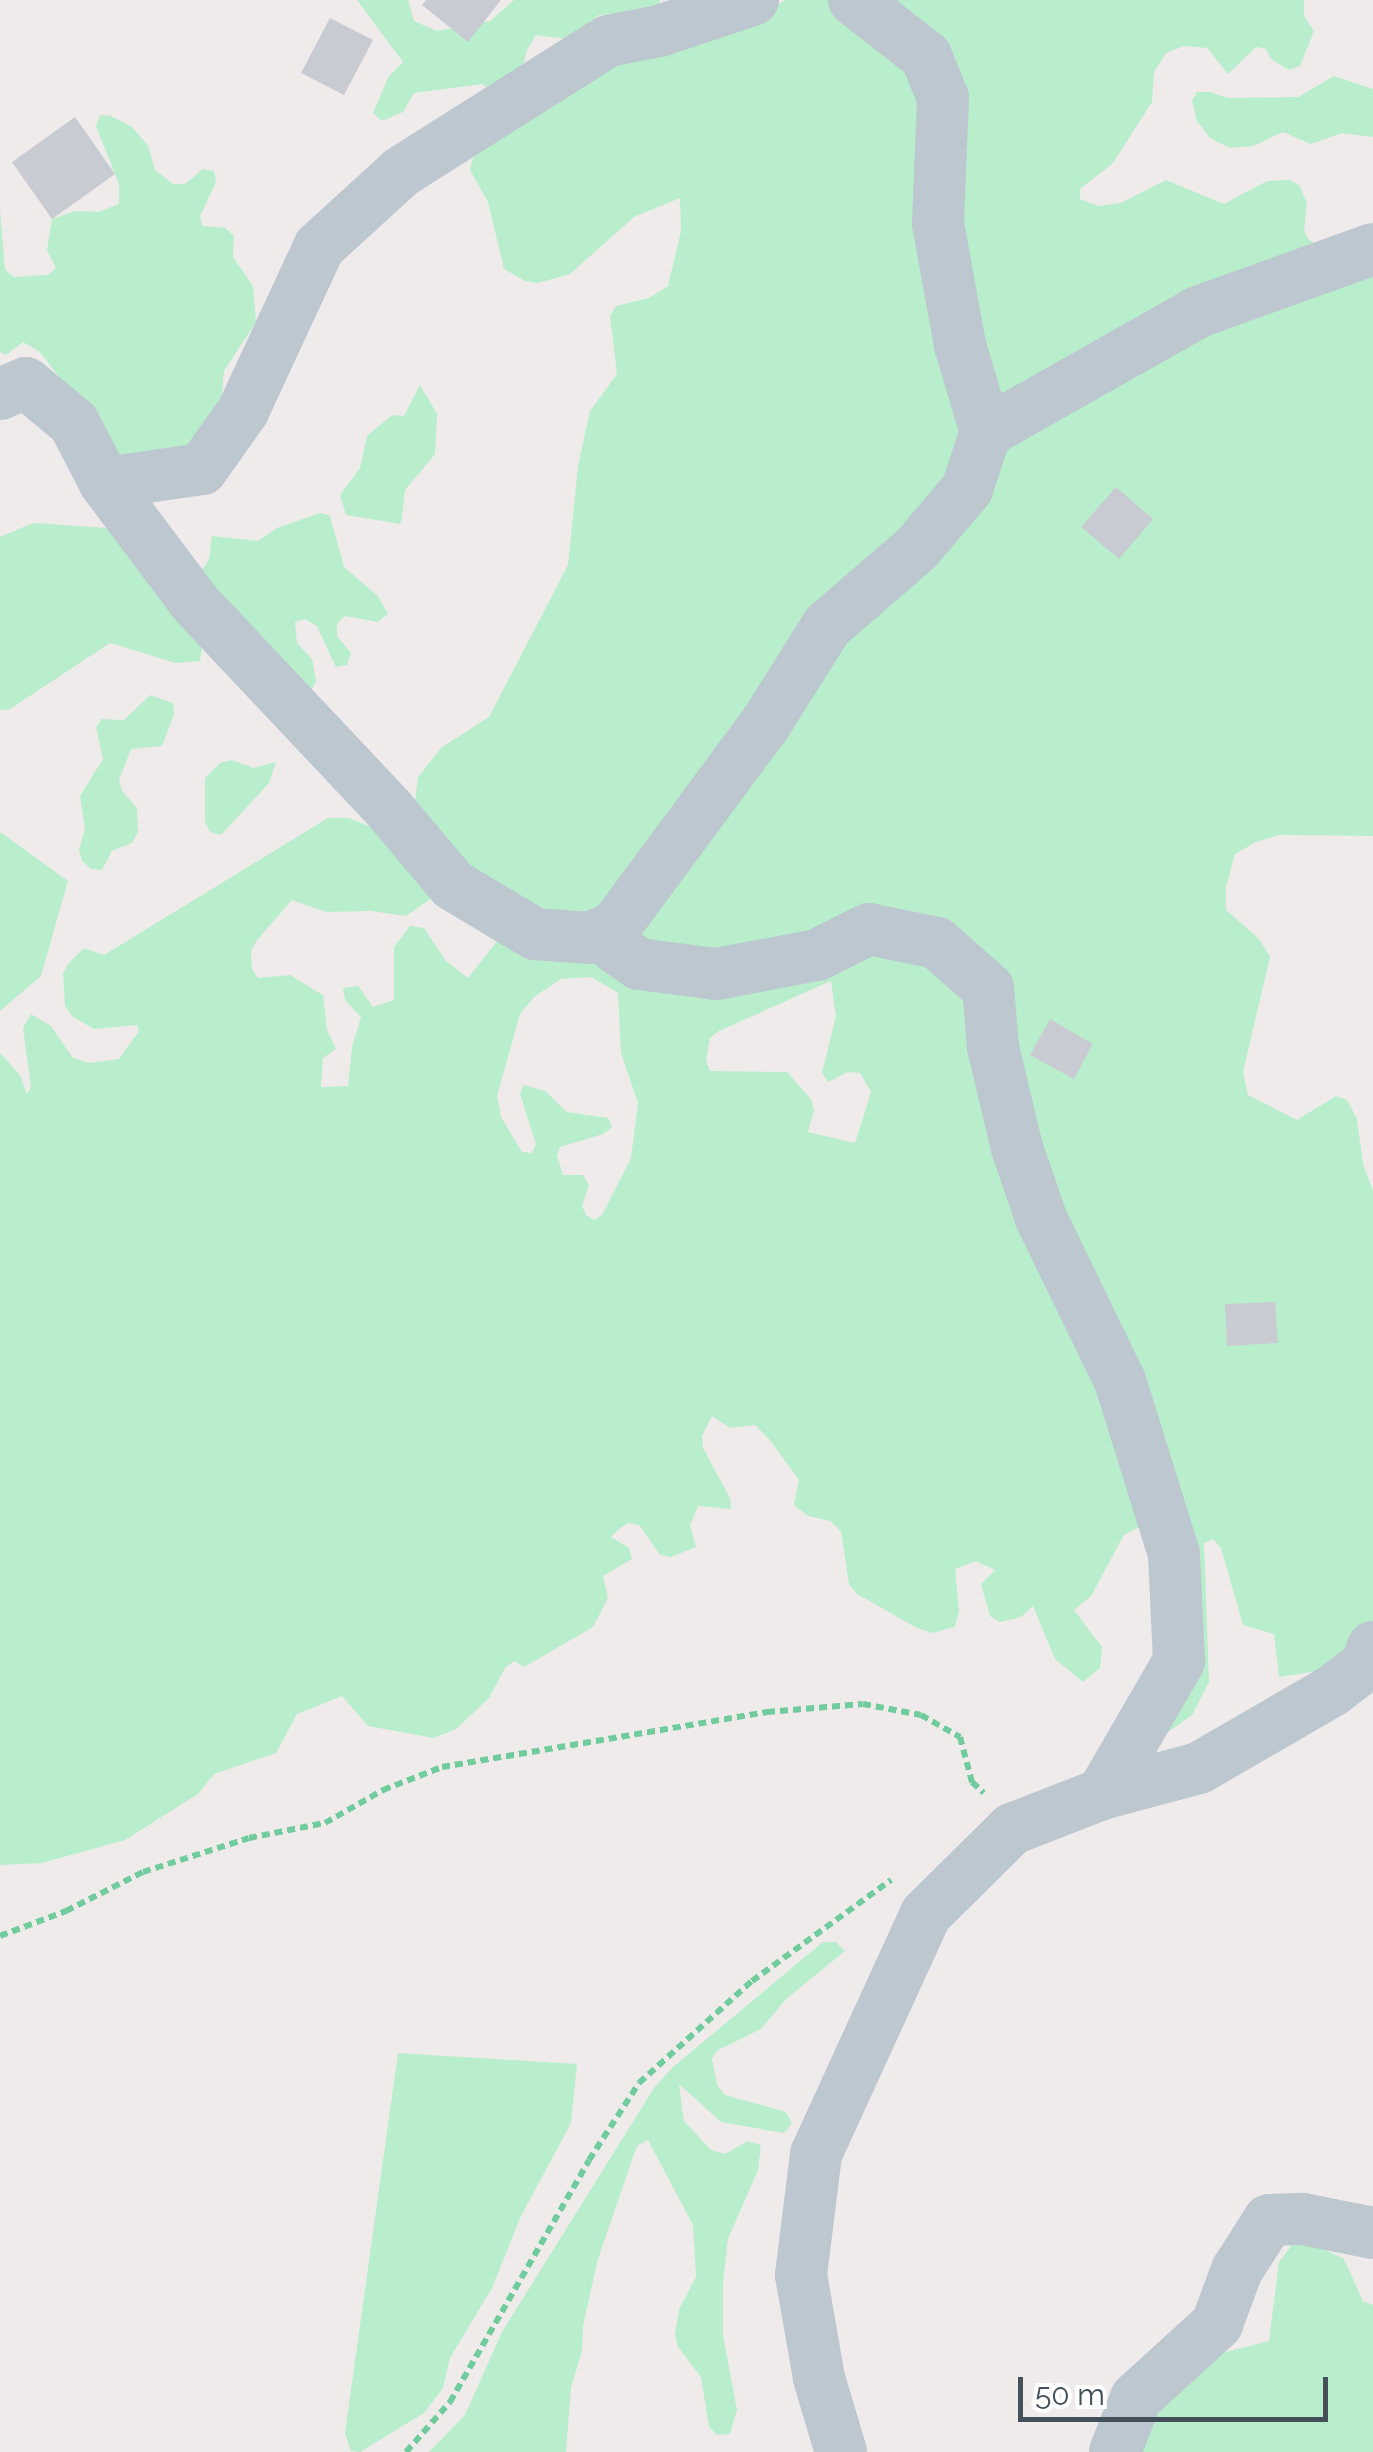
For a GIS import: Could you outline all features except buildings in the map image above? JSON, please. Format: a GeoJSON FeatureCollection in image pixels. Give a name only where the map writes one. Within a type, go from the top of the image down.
{"type":"FeatureCollection","features":[{"type":"Feature","properties":{"kind":"street"},"geometry":{"type":"LineString","coordinates":[[106,483],[202,469],[243,411],[319,247],[401,172],[608,42],[659,31],[753,0]]}},
{"type":"Feature","properties":{"kind":"street"},"geometry":{"type":"LineString","coordinates":[[0,394],[26,383],[74,423],[106,483],[194,603],[389,809],[453,885],[535,934],[590,938],[615,927],[766,723],[827,626],[917,548],[966,489],[986,432],[960,345],[938,224],[943,98],[926,56],[854,0]]}},
{"type":"Feature","properties":{"kind":"street"},"geometry":{"type":"LineString","coordinates":[[986,432],[1198,312],[1373,250]]}},
{"type":"Feature","properties":{"kind":"street"},"geometry":{"type":"LineString","coordinates":[[615,927],[615,946],[639,964],[716,974],[817,955],[869,929],[937,943],[988,988],[993,1047],[1016,1148],[1040,1218],[1120,1380],[1174,1554],[1179,1660],[1102,1794]]}},
{"type":"Feature","properties":{"kind":"street"},"geometry":{"type":"LineString","coordinates":[[841,2452],[818,2378],[801,2275],[816,2154],[926,1914],[974,1863],[1020,1826],[1102,1794],[1199,1768],[1332,1691],[1366,1664],[1373,1647]]}},
{"type":"Feature","properties":{"kind":"street"},"geometry":{"type":"LineString","coordinates":[[1116,2452],[1136,2398],[1217,2324],[1238,2270],[1269,2220],[1303,2220],[1373,2233]]}},
{"type":"Feature","properties":{"kind":"path"},"geometry":{"type":"LineString","coordinates":[[0,1936],[66,1911],[143,1872],[249,1838],[325,1823],[383,1790],[442,1767],[767,1712],[864,1704],[921,1715],[960,1736],[972,1782],[1020,1826]]}},
{"type":"Feature","properties":{"kind":"path"},"geometry":{"type":"LineString","coordinates":[[406,2452],[450,2402],[589,2160],[640,2082],[752,1981],[900,1874]]}},
{"type":"Feature","properties":{"kind":"green space"},"geometry":{"type":"Polygon","coordinates":[[[357,0],[408,0],[414,21],[437,31],[490,21],[514,0],[660,0],[659,8],[649,12],[599,15],[567,39],[536,35],[526,52],[518,93],[498,97],[482,84],[414,93],[403,112],[382,121],[373,113],[389,76],[403,62],[357,0]]]}},
{"type":"Feature","properties":{"kind":"green space"},"geometry":{"type":"Polygon","coordinates":[[[785,0],[1304,0],[1304,16],[1314,31],[1300,66],[1289,70],[1271,59],[1266,49],[1256,47],[1228,74],[1207,48],[1184,46],[1166,53],[1154,72],[1152,102],[1113,163],[1080,189],[1080,199],[1098,206],[1121,203],[1166,180],[1224,204],[1267,181],[1290,180],[1299,185],[1307,203],[1304,231],[1309,240],[1318,245],[1373,244],[1373,836],[1279,835],[1256,842],[1235,854],[1226,887],[1226,910],[1259,939],[1270,957],[1243,1072],[1248,1095],[1297,1120],[1336,1096],[1347,1100],[1357,1119],[1363,1164],[1373,1191],[1373,1632],[1325,1670],[1279,1677],[1274,1634],[1243,1625],[1221,1548],[1213,1539],[1204,1543],[1209,1682],[1192,1715],[1154,1742],[1169,1689],[1145,1524],[1124,1535],[1091,1596],[1074,1610],[1102,1647],[1100,1668],[1083,1682],[1055,1659],[1033,1606],[1021,1617],[1000,1622],[990,1616],[981,1584],[995,1570],[976,1561],[955,1569],[959,1611],[955,1627],[933,1633],[917,1628],[857,1594],[849,1584],[841,1531],[830,1521],[808,1516],[794,1505],[799,1480],[769,1439],[755,1425],[730,1428],[712,1416],[702,1436],[703,1448],[730,1498],[731,1509],[698,1506],[690,1525],[696,1547],[671,1557],[660,1555],[640,1526],[629,1523],[619,1529],[611,1537],[629,1548],[632,1559],[603,1576],[608,1598],[593,1627],[524,1667],[514,1661],[505,1668],[489,1698],[456,1729],[434,1738],[368,1726],[342,1696],[297,1714],[276,1753],[214,1774],[198,1794],[125,1840],[42,1863],[0,1865],[0,1053],[20,1075],[27,1095],[31,1086],[23,1028],[31,1014],[51,1026],[73,1058],[89,1063],[119,1059],[139,1031],[137,1025],[94,1029],[72,1016],[65,1006],[63,974],[68,964],[84,948],[104,955],[328,818],[348,818],[372,827],[439,893],[406,916],[371,911],[326,912],[292,900],[257,940],[251,951],[252,969],[258,978],[290,975],[323,995],[327,1030],[336,1049],[323,1058],[321,1087],[348,1086],[352,1047],[361,1017],[345,1000],[343,988],[358,986],[373,1007],[394,1000],[394,947],[410,926],[424,928],[446,961],[468,978],[497,941],[599,914],[502,913],[415,802],[418,777],[442,747],[489,717],[568,565],[578,466],[590,411],[617,374],[610,316],[616,306],[649,298],[668,286],[681,231],[680,198],[634,217],[570,274],[538,283],[525,281],[504,269],[488,202],[470,170],[473,158],[491,139],[613,66],[755,19],[785,0]],[[591,977],[561,979],[534,997],[520,1014],[497,1096],[501,1117],[522,1152],[532,1153],[536,1144],[520,1094],[524,1085],[545,1091],[567,1112],[608,1118],[612,1127],[603,1134],[560,1147],[557,1156],[563,1175],[583,1175],[589,1185],[582,1206],[594,1220],[602,1215],[631,1158],[638,1103],[621,1053],[618,993],[591,977]],[[831,981],[719,1031],[710,1038],[706,1060],[710,1071],[787,1072],[811,1099],[814,1110],[808,1132],[855,1143],[871,1092],[860,1073],[848,1072],[828,1082],[822,1073],[836,1016],[831,981]]]}},
{"type":"Feature","properties":{"kind":"green space"},"geometry":{"type":"Polygon","coordinates":[[[1334,76],[1373,89],[1373,137],[1342,133],[1311,144],[1283,132],[1253,146],[1230,148],[1210,138],[1197,121],[1192,101],[1197,92],[1228,98],[1298,97],[1334,76]]]}},
{"type":"Feature","properties":{"kind":"green space"},"geometry":{"type":"Polygon","coordinates":[[[100,115],[132,127],[148,146],[155,170],[173,184],[185,184],[203,169],[214,171],[216,182],[200,216],[202,226],[225,228],[234,236],[233,257],[253,286],[256,322],[224,371],[220,416],[198,457],[131,472],[40,352],[23,342],[6,355],[0,352],[0,209],[5,270],[14,277],[48,275],[56,268],[47,250],[52,219],[75,211],[98,212],[119,204],[119,184],[96,126],[100,115]]]}},
{"type":"Feature","properties":{"kind":"green space"},"geometry":{"type":"Polygon","coordinates":[[[420,385],[437,414],[435,454],[405,490],[401,524],[346,515],[340,495],[360,468],[367,436],[392,415],[404,416],[420,385]]]}},
{"type":"Feature","properties":{"kind":"green space"},"geometry":{"type":"Polygon","coordinates":[[[320,513],[330,516],[344,567],[378,596],[388,614],[378,622],[345,616],[337,624],[337,636],[351,653],[347,665],[336,667],[317,626],[305,619],[295,622],[297,643],[312,659],[316,681],[311,691],[197,579],[209,559],[212,536],[258,541],[277,528],[320,513]]]}},
{"type":"Feature","properties":{"kind":"green space"},"geometry":{"type":"Polygon","coordinates":[[[33,523],[107,528],[202,648],[200,661],[176,663],[110,643],[10,709],[0,710],[0,537],[33,523]]]}},
{"type":"Feature","properties":{"kind":"green space"},"geometry":{"type":"Polygon","coordinates":[[[150,695],[173,703],[174,714],[162,746],[131,749],[119,780],[122,791],[137,808],[138,832],[132,843],[112,851],[102,870],[91,869],[82,861],[79,850],[85,829],[80,796],[103,759],[96,727],[102,719],[124,720],[150,695]]]}},
{"type":"Feature","properties":{"kind":"green space"},"geometry":{"type":"Polygon","coordinates":[[[232,760],[253,768],[276,762],[269,783],[221,835],[210,832],[205,822],[205,778],[220,763],[232,760]]]}},
{"type":"Feature","properties":{"kind":"green space"},"geometry":{"type":"Polygon","coordinates":[[[0,832],[68,881],[41,976],[0,1011],[0,832]]]}},
{"type":"Feature","properties":{"kind":"green space"},"geometry":{"type":"Polygon","coordinates":[[[823,1942],[836,1942],[845,1951],[786,1999],[761,2029],[718,2050],[712,2059],[717,2085],[725,2095],[786,2112],[792,2123],[784,2133],[721,2122],[679,2084],[684,2121],[711,2150],[725,2154],[748,2141],[761,2145],[758,2170],[728,2239],[723,2282],[723,2335],[737,2410],[730,2434],[717,2435],[709,2427],[701,2377],[678,2347],[675,2334],[679,2309],[696,2277],[693,2225],[648,2140],[638,2145],[598,2259],[583,2326],[582,2351],[571,2387],[566,2452],[429,2452],[465,2415],[502,2332],[654,2088],[673,2067],[823,1942]]]}},
{"type":"Feature","properties":{"kind":"green space"},"geometry":{"type":"Polygon","coordinates":[[[398,2053],[577,2064],[571,2123],[521,2216],[492,2288],[450,2358],[443,2388],[424,2413],[360,2452],[351,2451],[345,2433],[398,2053]]]}},
{"type":"Feature","properties":{"kind":"green space"},"geometry":{"type":"Polygon","coordinates":[[[1292,2245],[1315,2245],[1344,2259],[1363,2301],[1373,2305],[1373,2452],[1134,2452],[1152,2399],[1206,2357],[1269,2341],[1279,2262],[1292,2245]]]}}]}
